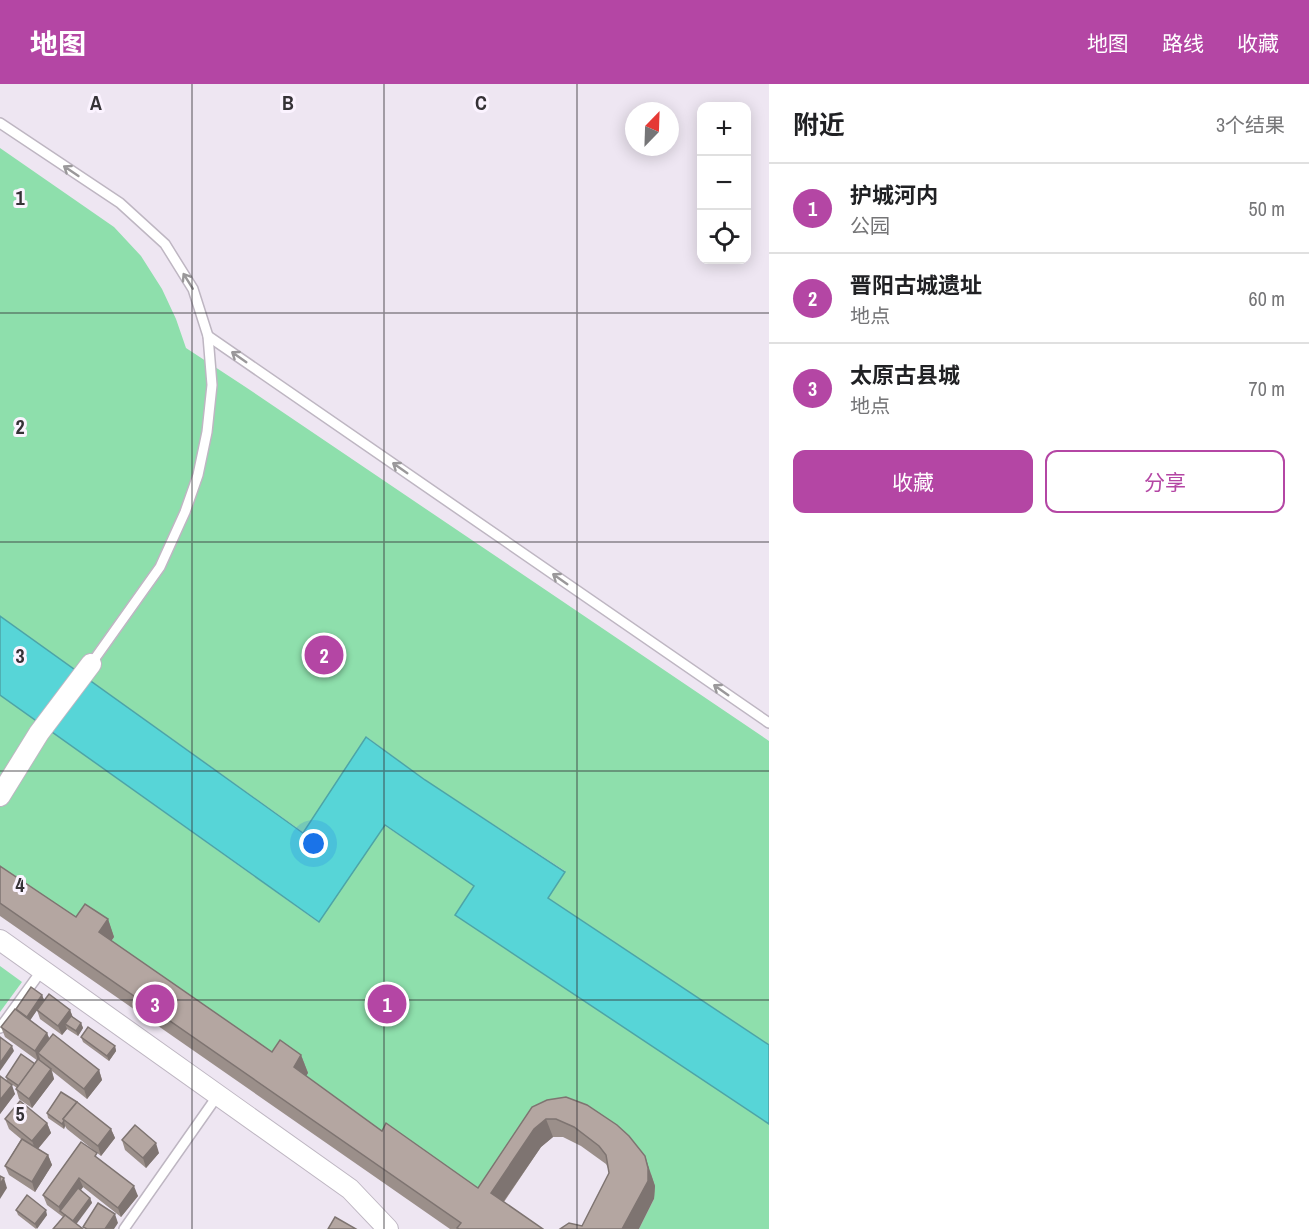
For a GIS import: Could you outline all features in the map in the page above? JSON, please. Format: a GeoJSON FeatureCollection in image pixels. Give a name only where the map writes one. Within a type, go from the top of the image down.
{"type":"FeatureCollection","features":[{"type":"Feature","properties":{"kind":"street"},"geometry":{"type":"LineString","coordinates":[[0,795],[39,733],[91,664]]}},
{"type":"Feature","properties":{"kind":"street"},"geometry":{"type":"LineString","coordinates":[[0,940],[350,1189],[388,1229]]}},
{"type":"Feature","properties":{"kind":"lane"},"geometry":{"type":"LineString","coordinates":[[0,123],[120,203],[165,244],[193,289],[208,336],[212,385],[207,432],[198,475],[185,512],[160,567],[91,664]]}},
{"type":"Feature","properties":{"kind":"lane"},"geometry":{"type":"LineString","coordinates":[[208,336],[769,723]]}},
{"type":"Feature","properties":{"kind":"lane"},"geometry":{"type":"LineString","coordinates":[[0,1028],[42,970]]}},
{"type":"Feature","properties":{"kind":"lane"},"geometry":{"type":"LineString","coordinates":[[124,1229],[218,1095]]}},
{"type":"Feature","properties":{"kind":"green space"},"geometry":{"type":"Polygon","coordinates":[[[0,148],[114,227],[141,256],[162,289],[186,348],[769,741],[769,1045],[548,898],[565,871],[425,780],[367,737],[304,833],[0,616],[0,148]]]}},
{"type":"Feature","properties":{"kind":"green space"},"geometry":{"type":"Polygon","coordinates":[[[0,695],[318,922],[384,825],[475,886],[456,915],[769,1124],[769,1229],[639,1229],[654,1199],[651,1174],[635,1154],[554,1118],[484,1206],[105,951],[114,937],[83,935],[0,879],[0,695]]]}},
{"type":"Feature","properties":{"kind":"green space"},"geometry":{"type":"Polygon","coordinates":[[[0,966],[22,982],[0,1012],[0,966]]]}},
{"type":"Feature","properties":{"kind":"water"},"geometry":{"type":"Polygon","coordinates":[[[0,616],[303,833],[366,737],[425,780],[565,872],[548,898],[769,1045],[769,1124],[455,915],[474,886],[385,825],[319,922],[0,695],[0,616]]]}},
{"type":"Feature","properties":{"kind":"building"},"geometry":{"type":"Polygon","coordinates":[[[0,866],[76,917],[85,904],[108,919],[99,932],[272,1052],[280,1040],[301,1055],[294,1067],[382,1131],[386,1123],[478,1188],[532,1107],[547,1100],[566,1097],[587,1105],[629,1136],[645,1156],[648,1181],[622,1229],[560,1229],[569,1223],[582,1226],[609,1173],[606,1155],[599,1146],[574,1127],[556,1119],[546,1119],[534,1129],[491,1193],[543,1229],[459,1229],[457,1228],[461,1223],[0,903],[0,866]]]}},
{"type":"Feature","properties":{"kind":"building"},"geometry":{"type":"Polygon","coordinates":[[[31,987],[42,995],[27,1017],[16,1009],[31,987]]]}},
{"type":"Feature","properties":{"kind":"building"},"geometry":{"type":"Polygon","coordinates":[[[49,994],[70,1010],[58,1026],[37,1010],[49,994]]]}},
{"type":"Feature","properties":{"kind":"building"},"geometry":{"type":"Polygon","coordinates":[[[15,1009],[47,1033],[35,1051],[1,1027],[15,1009]]]}},
{"type":"Feature","properties":{"kind":"building"},"geometry":{"type":"Polygon","coordinates":[[[71,1016],[81,1023],[76,1031],[65,1024],[71,1016]]]}},
{"type":"Feature","properties":{"kind":"building"},"geometry":{"type":"Polygon","coordinates":[[[88,1027],[115,1046],[107,1056],[81,1037],[88,1027]]]}},
{"type":"Feature","properties":{"kind":"building"},"geometry":{"type":"Polygon","coordinates":[[[53,1034],[99,1070],[84,1089],[38,1053],[53,1034]]]}},
{"type":"Feature","properties":{"kind":"building"},"geometry":{"type":"Polygon","coordinates":[[[0,1037],[12,1046],[0,1063],[0,1037]]]}},
{"type":"Feature","properties":{"kind":"building"},"geometry":{"type":"Polygon","coordinates":[[[21,1054],[35,1064],[19,1086],[6,1077],[21,1054]]]}},
{"type":"Feature","properties":{"kind":"building"},"geometry":{"type":"Polygon","coordinates":[[[38,1059],[51,1069],[29,1099],[16,1089],[38,1059]]]}},
{"type":"Feature","properties":{"kind":"building"},"geometry":{"type":"Polygon","coordinates":[[[0,1076],[12,1085],[0,1100],[0,1076]]]}},
{"type":"Feature","properties":{"kind":"building"},"geometry":{"type":"Polygon","coordinates":[[[61,1092],[77,1102],[63,1119],[62,1124],[47,1113],[61,1092]]]}},
{"type":"Feature","properties":{"kind":"building"},"geometry":{"type":"Polygon","coordinates":[[[20,1101],[47,1123],[32,1141],[5,1119],[20,1101]]]}},
{"type":"Feature","properties":{"kind":"building"},"geometry":{"type":"Polygon","coordinates":[[[77,1102],[111,1129],[98,1146],[63,1119],[77,1102]]]}},
{"type":"Feature","properties":{"kind":"building"},"geometry":{"type":"Polygon","coordinates":[[[135,1125],[156,1143],[143,1158],[122,1140],[135,1125]]]}},
{"type":"Feature","properties":{"kind":"building"},"geometry":{"type":"Polygon","coordinates":[[[22,1139],[48,1155],[32,1182],[5,1166],[22,1139]]]}},
{"type":"Feature","properties":{"kind":"building"},"geometry":{"type":"Polygon","coordinates":[[[81,1142],[97,1153],[95,1156],[134,1186],[118,1208],[79,1178],[59,1207],[43,1195],[81,1142]]]}},
{"type":"Feature","properties":{"kind":"building"},"geometry":{"type":"Polygon","coordinates":[[[78,1188],[90,1198],[73,1221],[60,1211],[78,1188]]]}},
{"type":"Feature","properties":{"kind":"building"},"geometry":{"type":"Polygon","coordinates":[[[27,1195],[46,1210],[35,1224],[16,1210],[27,1195]]]}},
{"type":"Feature","properties":{"kind":"building"},"geometry":{"type":"Polygon","coordinates":[[[98,1203],[115,1214],[105,1229],[83,1227],[98,1203]]]}},
{"type":"Feature","properties":{"kind":"building"},"geometry":{"type":"Polygon","coordinates":[[[65,1215],[83,1229],[53,1229],[65,1215]]]}},
{"type":"Feature","properties":{"kind":"building"},"geometry":{"type":"Polygon","coordinates":[[[335,1217],[356,1229],[328,1229],[335,1217]]]}},
{"type":"Feature","properties":{"kind":"place","name":"晋阳古城遗址"},"geometry":{"type":"Point","coordinates":[324,655]}},
{"type":"Feature","properties":{"kind":"place","name":"太原古县城"},"geometry":{"type":"Point","coordinates":[155,1004]}},
{"type":"Feature","properties":{"kind":"place","name":"护城河内"},"geometry":{"type":"Point","coordinates":[387,1004]}}]}
